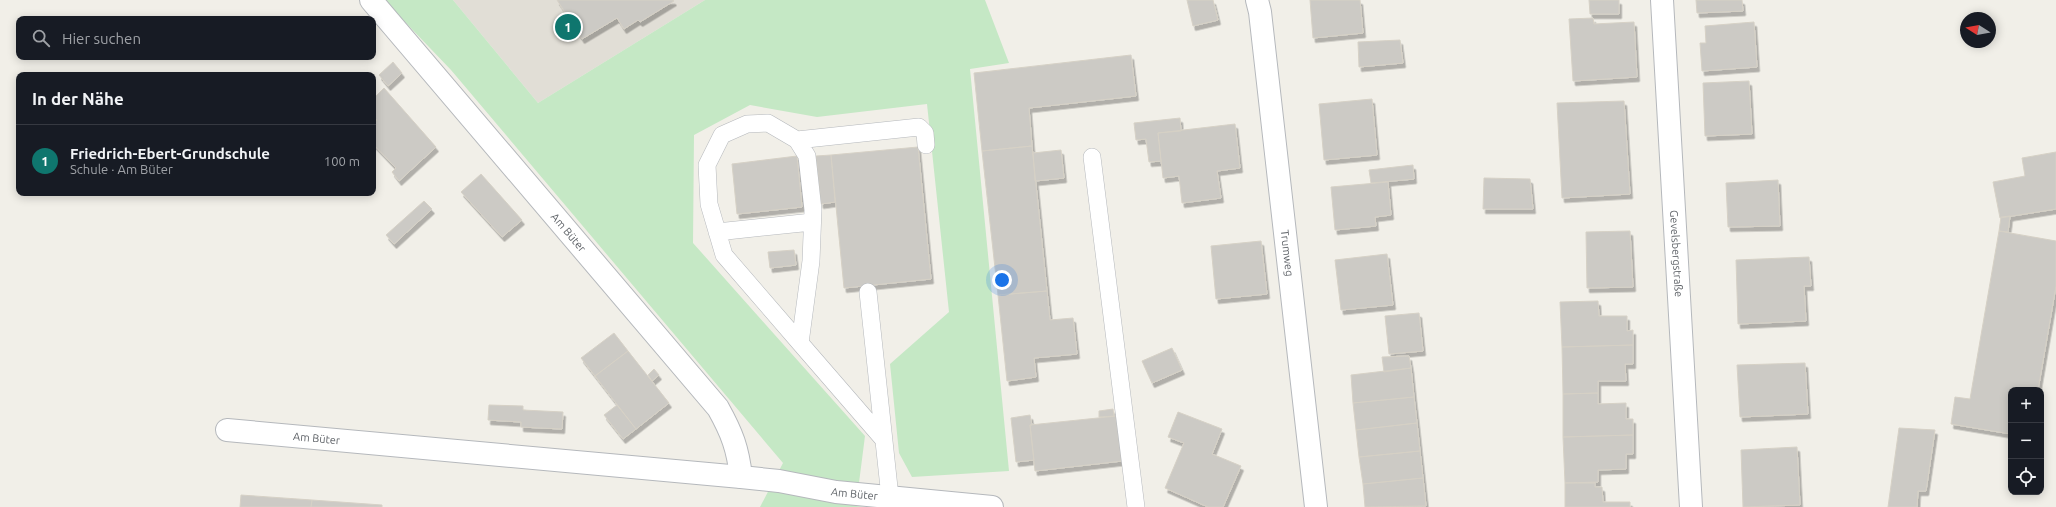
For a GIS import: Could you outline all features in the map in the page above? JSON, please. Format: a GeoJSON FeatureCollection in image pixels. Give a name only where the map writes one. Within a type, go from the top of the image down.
{"type":"FeatureCollection","features":[{"type":"Feature","properties":{"kind":"street","name":"Am Büter"},"geometry":{"type":"LineString","coordinates":[[371,0],[718,408],[733,435],[739,454],[741,477]]}},
{"type":"Feature","properties":{"kind":"street","name":"Trumweg"},"geometry":{"type":"LineString","coordinates":[[1256,0],[1260,12],[1316,507]]}},
{"type":"Feature","properties":{"kind":"street","name":"Gevelsbergstraße"},"geometry":{"type":"LineString","coordinates":[[1662,0],[1691,507]]}},
{"type":"Feature","properties":{"kind":"street","name":"Am Büter"},"geometry":{"type":"LineString","coordinates":[[227,430],[741,477],[779,481],[836,492],[992,507]]}},
{"type":"Feature","properties":{"kind":"lane"},"geometry":{"type":"LineString","coordinates":[[800,342],[811,261],[813,210],[807,156],[797,140],[768,123],[747,124],[722,135],[707,165],[709,204],[724,255],[884,440]]}},
{"type":"Feature","properties":{"kind":"lane"},"geometry":{"type":"LineString","coordinates":[[797,140],[919,127],[925,133],[926,145]]}},
{"type":"Feature","properties":{"kind":"lane"},"geometry":{"type":"LineString","coordinates":[[1092,157],[1136,507]]}},
{"type":"Feature","properties":{"kind":"lane"},"geometry":{"type":"LineString","coordinates":[[717,232],[812,222]]}},
{"type":"Feature","properties":{"kind":"lane"},"geometry":{"type":"LineString","coordinates":[[868,292],[890,497]]}},
{"type":"Feature","properties":{"kind":"shaded area"},"geometry":{"type":"Polygon","coordinates":[[[453,0],[705,0],[538,103],[453,0]]]}},
{"type":"Feature","properties":{"kind":"green space"},"geometry":{"type":"Polygon","coordinates":[[[384,0],[453,0],[538,103],[705,0],[985,0],[1009,63],[970,69],[1009,471],[912,477],[899,453],[890,364],[949,312],[927,104],[817,117],[750,105],[694,135],[693,243],[865,436],[856,506],[864,507],[760,507],[783,463],[451,70],[384,0]]]}},
{"type":"Feature","properties":{"kind":"building"},"geometry":{"type":"Polygon","coordinates":[[[557,0],[674,1],[640,22],[638,20],[624,29],[617,18],[582,39],[557,0]]]}},
{"type":"Feature","properties":{"kind":"building"},"geometry":{"type":"Polygon","coordinates":[[[1187,0],[1213,0],[1218,20],[1193,26],[1187,0]]]}},
{"type":"Feature","properties":{"kind":"building"},"geometry":{"type":"Polygon","coordinates":[[[1310,0],[1360,0],[1363,33],[1313,38],[1310,0]]]}},
{"type":"Feature","properties":{"kind":"building"},"geometry":{"type":"Polygon","coordinates":[[[1589,0],[1619,0],[1619,14],[1590,14],[1589,0]]]}},
{"type":"Feature","properties":{"kind":"building"},"geometry":{"type":"Polygon","coordinates":[[[1696,0],[1742,0],[1743,11],[1697,13],[1696,0]]]}},
{"type":"Feature","properties":{"kind":"building"},"geometry":{"type":"Polygon","coordinates":[[[1593,18],[1594,24],[1634,22],[1637,77],[1573,81],[1569,19],[1593,18]]]}},
{"type":"Feature","properties":{"kind":"building"},"geometry":{"type":"Polygon","coordinates":[[[1754,22],[1757,67],[1702,71],[1700,43],[1706,43],[1705,26],[1754,22]]]}},
{"type":"Feature","properties":{"kind":"building"},"geometry":{"type":"Polygon","coordinates":[[[1400,40],[1403,63],[1359,67],[1358,42],[1400,40]]]}},
{"type":"Feature","properties":{"kind":"building"},"geometry":{"type":"Polygon","coordinates":[[[1131,55],[1136,96],[1029,108],[1032,146],[982,151],[974,73],[1131,55]]]}},
{"type":"Feature","properties":{"kind":"building"},"geometry":{"type":"Polygon","coordinates":[[[393,62],[402,73],[388,86],[379,75],[393,62]]]}},
{"type":"Feature","properties":{"kind":"building"},"geometry":{"type":"Polygon","coordinates":[[[1749,81],[1752,134],[1705,136],[1703,83],[1749,81]]]}},
{"type":"Feature","properties":{"kind":"building"},"geometry":{"type":"Polygon","coordinates":[[[384,88],[436,147],[399,181],[392,172],[396,168],[376,147],[376,96],[384,88]]]}},
{"type":"Feature","properties":{"kind":"building"},"geometry":{"type":"Polygon","coordinates":[[[1372,99],[1377,155],[1324,160],[1319,104],[1372,99]]]}},
{"type":"Feature","properties":{"kind":"building"},"geometry":{"type":"Polygon","coordinates":[[[1624,101],[1630,194],[1562,198],[1557,103],[1624,101]]]}},
{"type":"Feature","properties":{"kind":"building"},"geometry":{"type":"Polygon","coordinates":[[[1180,118],[1181,131],[1158,133],[1161,161],[1149,162],[1146,139],[1136,140],[1134,123],[1180,118]]]}},
{"type":"Feature","properties":{"kind":"building"},"geometry":{"type":"Polygon","coordinates":[[[1235,124],[1240,168],[1217,171],[1221,198],[1182,203],[1179,176],[1163,178],[1158,133],[1235,124]]]}},
{"type":"Feature","properties":{"kind":"building"},"geometry":{"type":"Polygon","coordinates":[[[1032,146],[1047,291],[998,295],[982,151],[1032,146]]]}},
{"type":"Feature","properties":{"kind":"building"},"geometry":{"type":"Polygon","coordinates":[[[918,147],[931,279],[844,288],[831,155],[918,147]]]}},
{"type":"Feature","properties":{"kind":"building"},"geometry":{"type":"Polygon","coordinates":[[[1061,150],[1064,178],[1035,181],[1033,153],[1061,150]]]}},
{"type":"Feature","properties":{"kind":"building"},"geometry":{"type":"Polygon","coordinates":[[[2056,152],[2056,209],[2000,218],[1993,182],[2025,176],[2022,158],[2056,152]]]}},
{"type":"Feature","properties":{"kind":"building"},"geometry":{"type":"Polygon","coordinates":[[[831,155],[835,202],[821,204],[816,156],[831,155]]]}},
{"type":"Feature","properties":{"kind":"building"},"geometry":{"type":"Polygon","coordinates":[[[797,156],[802,207],[737,214],[732,164],[797,156]]]}},
{"type":"Feature","properties":{"kind":"building"},"geometry":{"type":"Polygon","coordinates":[[[1413,165],[1414,179],[1371,183],[1369,170],[1413,165]]]}},
{"type":"Feature","properties":{"kind":"building"},"geometry":{"type":"Polygon","coordinates":[[[481,174],[522,220],[502,237],[461,192],[481,174]]]}},
{"type":"Feature","properties":{"kind":"building"},"geometry":{"type":"Polygon","coordinates":[[[1484,178],[1530,179],[1533,209],[1483,209],[1484,178]]]}},
{"type":"Feature","properties":{"kind":"building"},"geometry":{"type":"Polygon","coordinates":[[[1778,180],[1780,226],[1728,227],[1726,183],[1778,180]]]}},
{"type":"Feature","properties":{"kind":"building"},"geometry":{"type":"Polygon","coordinates":[[[1388,182],[1391,215],[1375,217],[1376,226],[1335,230],[1331,187],[1388,182]]]}},
{"type":"Feature","properties":{"kind":"building"},"geometry":{"type":"Polygon","coordinates":[[[424,201],[432,209],[394,244],[386,235],[424,201]]]}},
{"type":"Feature","properties":{"kind":"building"},"geometry":{"type":"Polygon","coordinates":[[[2010,216],[2008,232],[1999,231],[2001,217],[2010,216]]]}},
{"type":"Feature","properties":{"kind":"building"},"geometry":{"type":"Polygon","coordinates":[[[1630,231],[1633,287],[1587,288],[1586,232],[1630,231]]]}},
{"type":"Feature","properties":{"kind":"building"},"geometry":{"type":"Polygon","coordinates":[[[1999,231],[2056,241],[2056,286],[2039,387],[2008,387],[2008,434],[1951,424],[1955,397],[1970,399],[1999,231]]]}},
{"type":"Feature","properties":{"kind":"building"},"geometry":{"type":"Polygon","coordinates":[[[1261,241],[1267,294],[1216,299],[1211,246],[1261,241]]]}},
{"type":"Feature","properties":{"kind":"building"},"geometry":{"type":"Polygon","coordinates":[[[794,250],[796,265],[770,268],[768,252],[794,250]]]}},
{"type":"Feature","properties":{"kind":"building"},"geometry":{"type":"Polygon","coordinates":[[[1387,254],[1393,305],[1341,310],[1335,260],[1387,254]]]}},
{"type":"Feature","properties":{"kind":"building"},"geometry":{"type":"Polygon","coordinates":[[[1809,257],[1811,286],[1804,286],[1806,321],[1738,324],[1736,260],[1809,257]]]}},
{"type":"Feature","properties":{"kind":"building"},"geometry":{"type":"Polygon","coordinates":[[[1047,291],[1050,320],[1073,318],[1077,354],[1034,358],[1036,377],[1007,381],[998,295],[1047,291]]]}},
{"type":"Feature","properties":{"kind":"building"},"geometry":{"type":"Polygon","coordinates":[[[1598,301],[1599,316],[1627,316],[1627,331],[1633,330],[1633,345],[1562,347],[1560,302],[1598,301]]]}},
{"type":"Feature","properties":{"kind":"building"},"geometry":{"type":"Polygon","coordinates":[[[1419,313],[1423,351],[1389,354],[1385,316],[1419,313]]]}},
{"type":"Feature","properties":{"kind":"building"},"geometry":{"type":"Polygon","coordinates":[[[614,333],[628,351],[595,376],[581,358],[614,333]]]}},
{"type":"Feature","properties":{"kind":"building"},"geometry":{"type":"Polygon","coordinates":[[[1633,345],[1633,364],[1625,364],[1626,381],[1598,381],[1598,393],[1563,394],[1562,347],[1633,345]]]}},
{"type":"Feature","properties":{"kind":"building"},"geometry":{"type":"Polygon","coordinates":[[[1172,348],[1182,370],[1152,383],[1142,361],[1172,348]]]}},
{"type":"Feature","properties":{"kind":"building"},"geometry":{"type":"Polygon","coordinates":[[[628,351],[669,403],[636,429],[595,376],[628,351]]]}},
{"type":"Feature","properties":{"kind":"building"},"geometry":{"type":"Polygon","coordinates":[[[1409,356],[1411,368],[1384,372],[1382,357],[1409,356]]]}},
{"type":"Feature","properties":{"kind":"building"},"geometry":{"type":"Polygon","coordinates":[[[1805,363],[1808,414],[1740,417],[1737,365],[1805,363]]]}},
{"type":"Feature","properties":{"kind":"building"},"geometry":{"type":"Polygon","coordinates":[[[1411,368],[1414,397],[1353,403],[1351,375],[1411,368]]]}},
{"type":"Feature","properties":{"kind":"building"},"geometry":{"type":"Polygon","coordinates":[[[654,369],[659,375],[652,381],[648,375],[654,369]]]}},
{"type":"Feature","properties":{"kind":"building"},"geometry":{"type":"Polygon","coordinates":[[[1598,393],[1598,404],[1626,403],[1626,419],[1633,419],[1633,435],[1563,437],[1563,394],[1598,393]]]}},
{"type":"Feature","properties":{"kind":"building"},"geometry":{"type":"Polygon","coordinates":[[[1414,397],[1417,423],[1356,430],[1353,403],[1414,397]]]}},
{"type":"Feature","properties":{"kind":"building"},"geometry":{"type":"Polygon","coordinates":[[[489,405],[523,406],[523,410],[563,412],[562,429],[521,427],[521,422],[488,420],[489,405]]]}},
{"type":"Feature","properties":{"kind":"building"},"geometry":{"type":"Polygon","coordinates":[[[617,405],[636,429],[623,439],[604,415],[617,405]]]}},
{"type":"Feature","properties":{"kind":"building"},"geometry":{"type":"Polygon","coordinates":[[[1113,409],[1114,416],[1099,417],[1099,411],[1113,409]]]}},
{"type":"Feature","properties":{"kind":"building"},"geometry":{"type":"Polygon","coordinates":[[[1178,412],[1222,429],[1212,454],[1241,466],[1223,507],[1208,507],[1165,488],[1184,443],[1168,437],[1178,412]]]}},
{"type":"Feature","properties":{"kind":"building"},"geometry":{"type":"Polygon","coordinates":[[[1030,415],[1034,460],[1016,462],[1011,418],[1030,415]]]}},
{"type":"Feature","properties":{"kind":"building"},"geometry":{"type":"Polygon","coordinates":[[[1117,416],[1122,461],[1035,471],[1030,425],[1117,416]]]}},
{"type":"Feature","properties":{"kind":"building"},"geometry":{"type":"Polygon","coordinates":[[[1417,423],[1420,451],[1359,457],[1356,430],[1417,423]]]}},
{"type":"Feature","properties":{"kind":"building"},"geometry":{"type":"Polygon","coordinates":[[[1899,428],[1935,430],[1926,491],[1918,491],[1917,507],[1888,507],[1899,428]]]}},
{"type":"Feature","properties":{"kind":"building"},"geometry":{"type":"Polygon","coordinates":[[[1633,435],[1633,454],[1626,454],[1626,469],[1598,470],[1598,482],[1565,483],[1563,437],[1633,435]]]}},
{"type":"Feature","properties":{"kind":"building"},"geometry":{"type":"Polygon","coordinates":[[[1797,447],[1800,505],[1743,507],[1741,450],[1797,447]]]}},
{"type":"Feature","properties":{"kind":"building"},"geometry":{"type":"Polygon","coordinates":[[[1420,451],[1423,478],[1363,484],[1359,457],[1420,451]]]}},
{"type":"Feature","properties":{"kind":"building"},"geometry":{"type":"Polygon","coordinates":[[[1423,478],[1426,506],[1365,507],[1363,484],[1423,478]]]}},
{"type":"Feature","properties":{"kind":"building"},"geometry":{"type":"Polygon","coordinates":[[[1565,483],[1595,483],[1595,487],[1602,487],[1603,502],[1630,502],[1630,507],[1565,507],[1565,483]]]}},
{"type":"Feature","properties":{"kind":"building"},"geometry":{"type":"Polygon","coordinates":[[[241,495],[312,500],[311,507],[240,507],[241,495]]]}},
{"type":"Feature","properties":{"kind":"building"},"geometry":{"type":"Polygon","coordinates":[[[312,500],[382,505],[382,507],[311,507],[312,500]]]}},
{"type":"Feature","properties":{"kind":"place","name":"Friedrich-Ebert-Grundschule"},"geometry":{"type":"Point","coordinates":[568,27]}}]}
